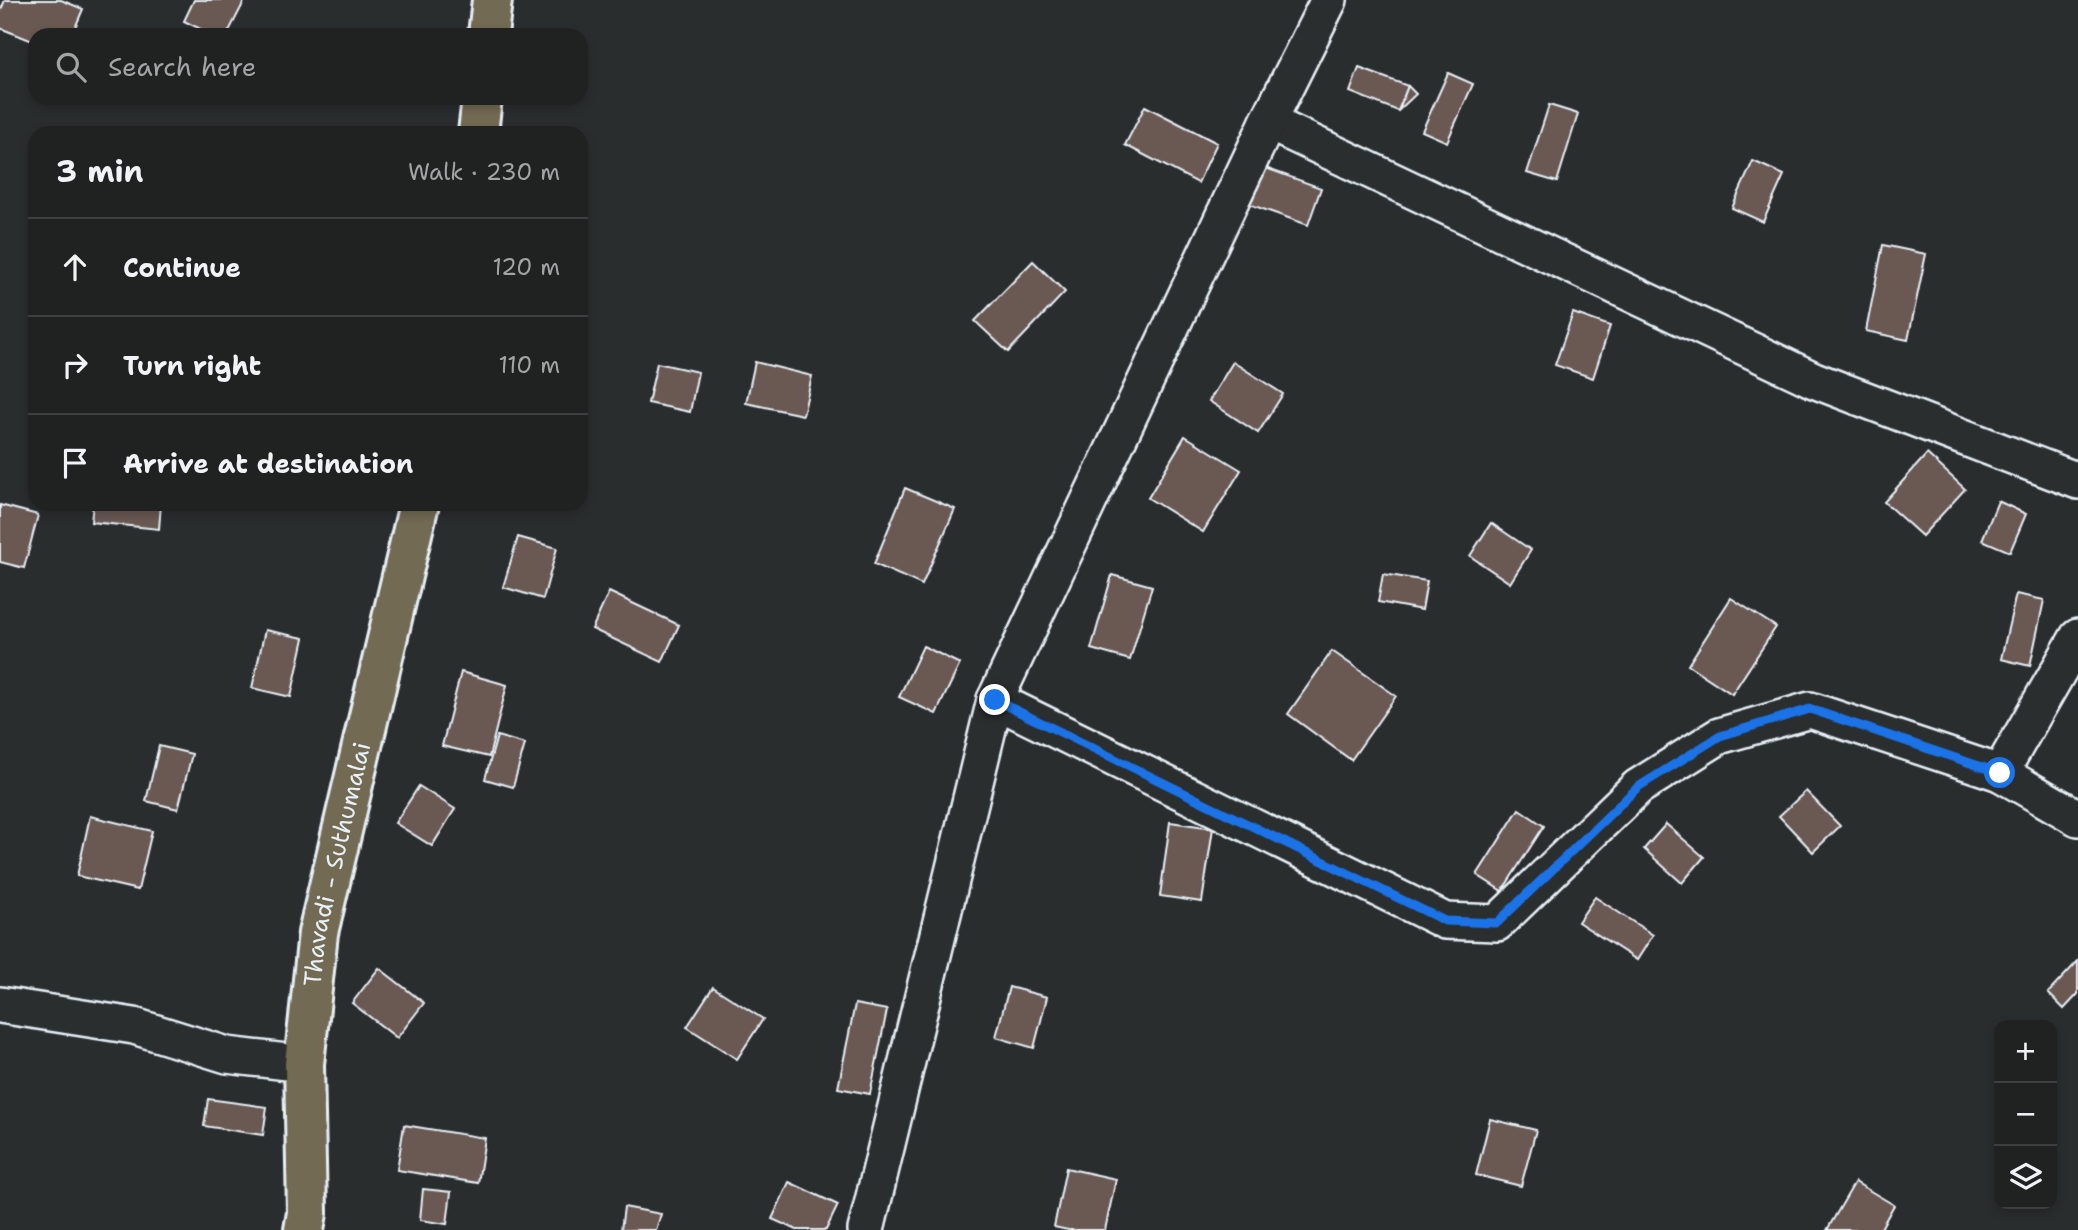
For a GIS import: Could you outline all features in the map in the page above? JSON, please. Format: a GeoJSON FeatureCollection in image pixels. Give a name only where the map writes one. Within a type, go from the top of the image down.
{"type":"FeatureCollection","features":[{"type":"Feature","properties":{"kind":"main road"},"geometry":{"type":"LineString","coordinates":[[489,28],[492,0]]}},
{"type":"Feature","properties":{"kind":"main road"},"geometry":{"type":"LineString","coordinates":[[479,126],[481,105]]}},
{"type":"Feature","properties":{"kind":"main road","name":"Thavadi - Suthumalai"},"geometry":{"type":"LineString","coordinates":[[304,1230],[307,1213],[304,1064],[318,933],[417,511]]}},
{"type":"Feature","properties":{"kind":"street"},"geometry":{"type":"LineString","coordinates":[[866,1230],[995,700],[1268,122],[1329,0]]}},
{"type":"Feature","properties":{"kind":"street"},"geometry":{"type":"LineString","coordinates":[[1268,122],[1814,380],[2078,481]]}},
{"type":"Feature","properties":{"kind":"street"},"geometry":{"type":"LineString","coordinates":[[2000,773],[2078,637]]}},
{"type":"Feature","properties":{"kind":"street"},"geometry":{"type":"LineString","coordinates":[[995,700],[1445,921],[1497,923],[1638,787],[1720,736],[1810,709],[2000,773],[2078,818]]}},
{"type":"Feature","properties":{"kind":"street"},"geometry":{"type":"LineString","coordinates":[[0,1004],[134,1026],[227,1055],[304,1064]]}},
{"type":"Feature","properties":{"kind":"building"},"geometry":{"type":"Polygon","coordinates":[[[5,0],[61,0],[83,9],[75,28],[28,28],[28,39],[0,28],[0,12],[5,0]]]}},
{"type":"Feature","properties":{"kind":"building"},"geometry":{"type":"Polygon","coordinates":[[[194,0],[245,0],[231,28],[198,28],[184,21],[194,0]]]}},
{"type":"Feature","properties":{"kind":"building"},"geometry":{"type":"Polygon","coordinates":[[[1359,68],[1408,86],[1398,111],[1350,92],[1359,68]]]}},
{"type":"Feature","properties":{"kind":"building"},"geometry":{"type":"Polygon","coordinates":[[[1448,73],[1473,84],[1447,142],[1422,131],[1448,73]]]}},
{"type":"Feature","properties":{"kind":"building"},"geometry":{"type":"Polygon","coordinates":[[[1408,86],[1416,94],[1398,111],[1399,109],[1408,86]]]}},
{"type":"Feature","properties":{"kind":"building"},"geometry":{"type":"Polygon","coordinates":[[[1549,105],[1578,114],[1557,182],[1527,173],[1549,105]]]}},
{"type":"Feature","properties":{"kind":"building"},"geometry":{"type":"Polygon","coordinates":[[[1145,106],[1217,143],[1198,183],[1125,145],[1145,106]]]}},
{"type":"Feature","properties":{"kind":"building"},"geometry":{"type":"Polygon","coordinates":[[[1753,161],[1784,175],[1763,222],[1732,208],[1753,161]]]}},
{"type":"Feature","properties":{"kind":"building"},"geometry":{"type":"Polygon","coordinates":[[[1260,166],[1321,188],[1308,225],[1246,203],[1260,166]]]}},
{"type":"Feature","properties":{"kind":"building"},"geometry":{"type":"Polygon","coordinates":[[[1883,245],[1926,254],[1908,340],[1866,331],[1883,245]]]}},
{"type":"Feature","properties":{"kind":"building"},"geometry":{"type":"Polygon","coordinates":[[[1033,261],[1065,292],[1008,352],[975,321],[1033,261]]]}},
{"type":"Feature","properties":{"kind":"building"},"geometry":{"type":"Polygon","coordinates":[[[1573,313],[1610,326],[1593,378],[1555,365],[1573,313]]]}},
{"type":"Feature","properties":{"kind":"building"},"geometry":{"type":"Polygon","coordinates":[[[755,362],[812,376],[803,415],[746,403],[755,362]]]}},
{"type":"Feature","properties":{"kind":"building"},"geometry":{"type":"Polygon","coordinates":[[[1233,362],[1283,394],[1258,433],[1209,401],[1233,362]]]}},
{"type":"Feature","properties":{"kind":"building"},"geometry":{"type":"Polygon","coordinates":[[[657,363],[698,372],[690,412],[648,403],[657,363]]]}},
{"type":"Feature","properties":{"kind":"building"},"geometry":{"type":"Polygon","coordinates":[[[1185,436],[1241,470],[1203,532],[1148,498],[1185,436]]]}},
{"type":"Feature","properties":{"kind":"building"},"geometry":{"type":"Polygon","coordinates":[[[1927,454],[1965,489],[1922,536],[1884,502],[1927,454]]]}},
{"type":"Feature","properties":{"kind":"building"},"geometry":{"type":"Polygon","coordinates":[[[905,488],[955,509],[922,585],[874,564],[905,488]]]}},
{"type":"Feature","properties":{"kind":"building"},"geometry":{"type":"Polygon","coordinates":[[[1998,501],[2026,514],[2010,552],[1982,540],[1998,501]]]}},
{"type":"Feature","properties":{"kind":"building"},"geometry":{"type":"Polygon","coordinates":[[[0,505],[38,515],[24,568],[0,562],[0,505]]]}},
{"type":"Feature","properties":{"kind":"building"},"geometry":{"type":"Polygon","coordinates":[[[92,511],[160,511],[159,529],[91,522],[92,511]]]}},
{"type":"Feature","properties":{"kind":"building"},"geometry":{"type":"Polygon","coordinates":[[[1491,523],[1531,550],[1510,583],[1470,556],[1491,523]]]}},
{"type":"Feature","properties":{"kind":"building"},"geometry":{"type":"Polygon","coordinates":[[[518,537],[557,548],[543,599],[503,587],[518,537]]]}},
{"type":"Feature","properties":{"kind":"building"},"geometry":{"type":"Polygon","coordinates":[[[1383,574],[1427,581],[1422,610],[1378,602],[1383,574]]]}},
{"type":"Feature","properties":{"kind":"building"},"geometry":{"type":"Polygon","coordinates":[[[1112,575],[1152,586],[1130,660],[1091,649],[1112,575]]]}},
{"type":"Feature","properties":{"kind":"building"},"geometry":{"type":"Polygon","coordinates":[[[609,592],[679,625],[662,662],[592,629],[609,592]]]}},
{"type":"Feature","properties":{"kind":"building"},"geometry":{"type":"Polygon","coordinates":[[[2016,594],[2044,600],[2030,666],[2001,659],[2016,594]]]}},
{"type":"Feature","properties":{"kind":"building"},"geometry":{"type":"Polygon","coordinates":[[[1731,598],[1776,627],[1732,694],[1688,665],[1731,598]]]}},
{"type":"Feature","properties":{"kind":"building"},"geometry":{"type":"Polygon","coordinates":[[[265,630],[304,638],[291,697],[252,688],[265,630]]]}},
{"type":"Feature","properties":{"kind":"building"},"geometry":{"type":"Polygon","coordinates":[[[923,646],[960,664],[936,714],[899,697],[923,646]]]}},
{"type":"Feature","properties":{"kind":"building"},"geometry":{"type":"Polygon","coordinates":[[[1332,651],[1396,696],[1351,760],[1288,714],[1332,651]]]}},
{"type":"Feature","properties":{"kind":"building"},"geometry":{"type":"Polygon","coordinates":[[[461,672],[507,685],[489,757],[442,746],[461,672]]]}},
{"type":"Feature","properties":{"kind":"building"},"geometry":{"type":"Polygon","coordinates":[[[497,736],[525,744],[513,787],[485,779],[497,736]]]}},
{"type":"Feature","properties":{"kind":"building"},"geometry":{"type":"Polygon","coordinates":[[[159,746],[192,754],[178,809],[146,801],[159,746]]]}},
{"type":"Feature","properties":{"kind":"building"},"geometry":{"type":"Polygon","coordinates":[[[419,786],[455,809],[432,846],[395,823],[419,786]]]}},
{"type":"Feature","properties":{"kind":"building"},"geometry":{"type":"Polygon","coordinates":[[[1806,791],[1840,826],[1813,852],[1779,816],[1806,791]]]}},
{"type":"Feature","properties":{"kind":"building"},"geometry":{"type":"Polygon","coordinates":[[[1519,809],[1544,826],[1502,891],[1477,875],[1519,809]]]}},
{"type":"Feature","properties":{"kind":"building"},"geometry":{"type":"Polygon","coordinates":[[[90,816],[152,831],[138,890],[77,876],[90,816]]]}},
{"type":"Feature","properties":{"kind":"building"},"geometry":{"type":"Polygon","coordinates":[[[1170,822],[1213,828],[1202,902],[1160,896],[1170,822]]]}},
{"type":"Feature","properties":{"kind":"building"},"geometry":{"type":"Polygon","coordinates":[[[1666,824],[1704,857],[1682,883],[1644,849],[1666,824]]]}},
{"type":"Feature","properties":{"kind":"building"},"geometry":{"type":"Polygon","coordinates":[[[1595,897],[1653,935],[1637,960],[1578,922],[1595,897]]]}},
{"type":"Feature","properties":{"kind":"building"},"geometry":{"type":"Polygon","coordinates":[[[2078,961],[2078,994],[2064,1009],[2048,993],[2078,961]]]}},
{"type":"Feature","properties":{"kind":"building"},"geometry":{"type":"Polygon","coordinates":[[[379,968],[424,1003],[397,1038],[352,1003],[379,968]]]}},
{"type":"Feature","properties":{"kind":"building"},"geometry":{"type":"Polygon","coordinates":[[[713,987],[763,1019],[737,1059],[687,1027],[713,987]]]}},
{"type":"Feature","properties":{"kind":"building"},"geometry":{"type":"Polygon","coordinates":[[[1009,987],[1047,997],[1034,1048],[996,1037],[1009,987]]]}},
{"type":"Feature","properties":{"kind":"building"},"geometry":{"type":"Polygon","coordinates":[[[855,1004],[887,1010],[870,1094],[838,1088],[855,1004]]]}},
{"type":"Feature","properties":{"kind":"building"},"geometry":{"type":"Polygon","coordinates":[[[208,1099],[267,1107],[263,1135],[204,1126],[208,1099]]]}},
{"type":"Feature","properties":{"kind":"building"},"geometry":{"type":"Polygon","coordinates":[[[1490,1119],[1536,1130],[1521,1186],[1476,1175],[1490,1119]]]}},
{"type":"Feature","properties":{"kind":"building"},"geometry":{"type":"Polygon","coordinates":[[[404,1125],[485,1138],[478,1183],[397,1170],[404,1125]]]}},
{"type":"Feature","properties":{"kind":"building"},"geometry":{"type":"Polygon","coordinates":[[[1066,1168],[1116,1179],[1105,1230],[1068,1230],[1054,1227],[1066,1168]]]}},
{"type":"Feature","properties":{"kind":"building"},"geometry":{"type":"Polygon","coordinates":[[[789,1182],[838,1205],[826,1230],[797,1230],[772,1219],[789,1182]]]}},
{"type":"Feature","properties":{"kind":"building"},"geometry":{"type":"Polygon","coordinates":[[[1855,1182],[1894,1205],[1880,1230],[1827,1230],[1855,1182]]]}},
{"type":"Feature","properties":{"kind":"building"},"geometry":{"type":"Polygon","coordinates":[[[423,1189],[451,1192],[447,1224],[420,1220],[423,1189]]]}},
{"type":"Feature","properties":{"kind":"building"},"geometry":{"type":"Polygon","coordinates":[[[624,1207],[661,1214],[656,1230],[621,1230],[624,1207]]]}},
{"type":"Feature","properties":{"kind":"route"},"geometry":{"type":"LineString","coordinates":[[995,700],[1445,921],[1497,923],[1638,787],[1720,736],[1810,709],[2000,773]]}}]}
